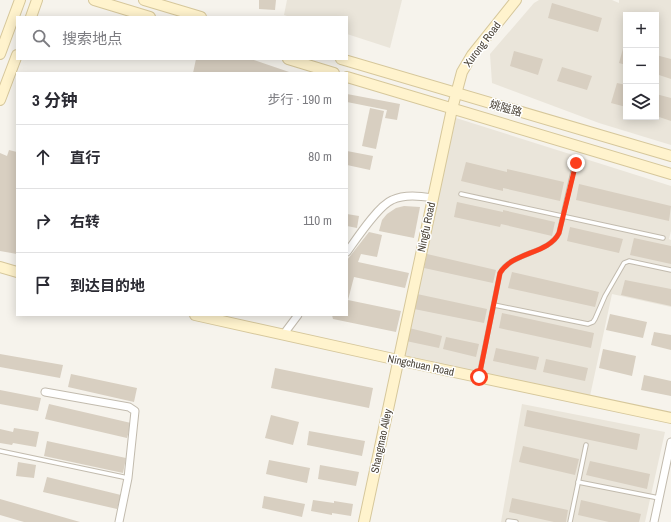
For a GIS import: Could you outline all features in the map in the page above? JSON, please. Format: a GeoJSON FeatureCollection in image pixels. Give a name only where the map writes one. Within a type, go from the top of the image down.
{"type":"FeatureCollection","features":[{"type":"Feature","properties":{"kind":"street"},"geometry":{"type":"LineString","coordinates":[[0,54],[20,0]]}},
{"type":"Feature","properties":{"kind":"street"},"geometry":{"type":"LineString","coordinates":[[31,16],[37,0]]}},
{"type":"Feature","properties":{"kind":"street"},"geometry":{"type":"LineString","coordinates":[[94,0],[147,16]]}},
{"type":"Feature","properties":{"kind":"street"},"geometry":{"type":"LineString","coordinates":[[144,0],[198,16]]}},
{"type":"Feature","properties":{"kind":"street","name":"Xurong Road"},"geometry":{"type":"LineString","coordinates":[[456,94],[462,72],[472,55],[516,0]]}},
{"type":"Feature","properties":{"kind":"street"},"geometry":{"type":"LineString","coordinates":[[0,100],[16,57]]}},
{"type":"Feature","properties":{"kind":"street"},"geometry":{"type":"LineString","coordinates":[[291,60],[331,72]]}},
{"type":"Feature","properties":{"kind":"street","name":"姚隘路"},"geometry":{"type":"LineString","coordinates":[[344,60],[671,156]]}},
{"type":"Feature","properties":{"kind":"street","name":"姚隘路"},"geometry":{"type":"LineString","coordinates":[[348,77],[671,174]]}},
{"type":"Feature","properties":{"kind":"street","name":"Ningfu Road"},"geometry":{"type":"LineString","coordinates":[[398,360],[456,94]]}},
{"type":"Feature","properties":{"kind":"street"},"geometry":{"type":"LineString","coordinates":[[348,251],[386,203],[392,200],[411,196],[433,198]]}},
{"type":"Feature","properties":{"kind":"street"},"geometry":{"type":"LineString","coordinates":[[0,267],[16,272]]}},
{"type":"Feature","properties":{"kind":"street","name":"Ningchuan Road"},"geometry":{"type":"LineString","coordinates":[[200,316],[671,418]]}},
{"type":"Feature","properties":{"kind":"street"},"geometry":{"type":"LineString","coordinates":[[283,335],[297,316]]}},
{"type":"Feature","properties":{"kind":"street","name":"Shangmao Alley"},"geometry":{"type":"LineString","coordinates":[[364,522],[398,360]]}},
{"type":"Feature","properties":{"kind":"street"},"geometry":{"type":"LineString","coordinates":[[44,392],[129,406],[135,411],[128,478],[119,522]]}},
{"type":"Feature","properties":{"kind":"street"},"geometry":{"type":"LineString","coordinates":[[654,522],[671,442]]}},
{"type":"Feature","properties":{"kind":"lane"},"geometry":{"type":"LineString","coordinates":[[479,377],[500,273],[507,264],[549,244],[556,239],[559,233],[576,163]]}},
{"type":"Feature","properties":{"kind":"lane"},"geometry":{"type":"LineString","coordinates":[[461,194],[663,238]]}},
{"type":"Feature","properties":{"kind":"lane"},"geometry":{"type":"LineString","coordinates":[[494,305],[588,324],[593,322],[595,319],[604,296],[624,262],[629,261],[671,270]]}},
{"type":"Feature","properties":{"kind":"lane"},"geometry":{"type":"LineString","coordinates":[[570,522],[586,445]]}},
{"type":"Feature","properties":{"kind":"lane"},"geometry":{"type":"LineString","coordinates":[[0,450],[128,478]]}},
{"type":"Feature","properties":{"kind":"lane"},"geometry":{"type":"LineString","coordinates":[[578,482],[659,498]]}},
{"type":"Feature","properties":{"kind":"lane"},"geometry":{"type":"LineString","coordinates":[[508,520],[516,522]]}},
{"type":"Feature","properties":{"kind":"shaded area"},"geometry":{"type":"Polygon","coordinates":[[[287,0],[402,0],[390,48],[348,34],[348,16],[284,15],[287,0]]]}},
{"type":"Feature","properties":{"kind":"shaded area"},"geometry":{"type":"Polygon","coordinates":[[[539,0],[612,0],[619,3],[619,0],[671,0],[671,145],[599,123],[492,83],[490,54],[534,3],[539,0]]]}},
{"type":"Feature","properties":{"kind":"shaded area"},"geometry":{"type":"Polygon","coordinates":[[[456,118],[671,186],[671,231],[669,239],[671,240],[671,307],[612,294],[590,396],[401,356],[456,118]]]}},
{"type":"Feature","properties":{"kind":"shaded area"},"geometry":{"type":"Polygon","coordinates":[[[522,404],[665,432],[645,522],[501,522],[522,404]]]}},
{"type":"Feature","properties":{"kind":"building"},"geometry":{"type":"Polygon","coordinates":[[[259,0],[276,0],[275,10],[259,9],[259,0]]]}},
{"type":"Feature","properties":{"kind":"building"},"geometry":{"type":"Polygon","coordinates":[[[552,3],[602,18],[598,32],[548,18],[552,3]]]}},
{"type":"Feature","properties":{"kind":"building"},"geometry":{"type":"Polygon","coordinates":[[[623,49],[623,64],[619,63],[623,49]]]}},
{"type":"Feature","properties":{"kind":"building"},"geometry":{"type":"Polygon","coordinates":[[[514,51],[543,59],[538,75],[510,66],[514,51]]]}},
{"type":"Feature","properties":{"kind":"building"},"geometry":{"type":"Polygon","coordinates":[[[659,56],[671,59],[671,79],[659,75],[659,56]]]}},
{"type":"Feature","properties":{"kind":"building"},"geometry":{"type":"Polygon","coordinates":[[[196,60],[254,60],[289,72],[193,72],[196,60]]]}},
{"type":"Feature","properties":{"kind":"building"},"geometry":{"type":"Polygon","coordinates":[[[562,67],[592,76],[587,90],[557,81],[562,67]]]}},
{"type":"Feature","properties":{"kind":"building"},"geometry":{"type":"Polygon","coordinates":[[[617,83],[623,84],[623,106],[611,103],[617,83]]]}},
{"type":"Feature","properties":{"kind":"building"},"geometry":{"type":"Polygon","coordinates":[[[348,94],[400,104],[397,120],[385,118],[387,110],[348,102],[348,94]]]}},
{"type":"Feature","properties":{"kind":"building"},"geometry":{"type":"Polygon","coordinates":[[[659,95],[671,98],[671,121],[659,117],[659,95]]]}},
{"type":"Feature","properties":{"kind":"building"},"geometry":{"type":"Polygon","coordinates":[[[370,108],[384,111],[376,149],[362,146],[370,108]]]}},
{"type":"Feature","properties":{"kind":"building"},"geometry":{"type":"Polygon","coordinates":[[[9,150],[16,152],[16,254],[0,251],[0,153],[7,156],[9,150]]]}},
{"type":"Feature","properties":{"kind":"building"},"geometry":{"type":"Polygon","coordinates":[[[348,151],[373,156],[370,170],[348,165],[348,151]]]}},
{"type":"Feature","properties":{"kind":"building"},"geometry":{"type":"Polygon","coordinates":[[[466,162],[507,172],[507,169],[564,182],[560,201],[503,188],[503,191],[461,181],[466,162]]]}},
{"type":"Feature","properties":{"kind":"building"},"geometry":{"type":"Polygon","coordinates":[[[579,184],[671,206],[669,221],[576,200],[579,184]]]}},
{"type":"Feature","properties":{"kind":"building"},"geometry":{"type":"Polygon","coordinates":[[[457,202],[503,212],[503,210],[555,222],[552,236],[501,224],[500,227],[454,217],[457,202]]]}},
{"type":"Feature","properties":{"kind":"building"},"geometry":{"type":"Polygon","coordinates":[[[404,206],[420,207],[414,238],[379,231],[382,220],[387,214],[396,208],[404,206]]]}},
{"type":"Feature","properties":{"kind":"building"},"geometry":{"type":"Polygon","coordinates":[[[348,214],[359,216],[357,228],[348,226],[348,214]]]}},
{"type":"Feature","properties":{"kind":"building"},"geometry":{"type":"Polygon","coordinates":[[[570,227],[623,239],[619,253],[567,241],[570,227]]]}},
{"type":"Feature","properties":{"kind":"building"},"geometry":{"type":"Polygon","coordinates":[[[369,232],[382,235],[377,257],[361,254],[358,262],[409,273],[405,288],[354,277],[348,300],[348,259],[369,232]]]}},
{"type":"Feature","properties":{"kind":"building"},"geometry":{"type":"Polygon","coordinates":[[[634,238],[671,246],[671,264],[630,255],[634,238]]]}},
{"type":"Feature","properties":{"kind":"building"},"geometry":{"type":"Polygon","coordinates":[[[427,254],[496,270],[493,283],[424,268],[427,254]]]}},
{"type":"Feature","properties":{"kind":"building"},"geometry":{"type":"Polygon","coordinates":[[[512,272],[599,292],[595,307],[508,288],[512,272]]]}},
{"type":"Feature","properties":{"kind":"building"},"geometry":{"type":"Polygon","coordinates":[[[625,280],[671,289],[671,306],[621,295],[625,280]]]}},
{"type":"Feature","properties":{"kind":"building"},"geometry":{"type":"Polygon","coordinates":[[[417,294],[487,309],[484,323],[414,309],[417,294]]]}},
{"type":"Feature","properties":{"kind":"building"},"geometry":{"type":"Polygon","coordinates":[[[348,300],[401,311],[396,332],[333,319],[332,316],[348,316],[348,300]]]}},
{"type":"Feature","properties":{"kind":"building"},"geometry":{"type":"Polygon","coordinates":[[[502,313],[594,333],[591,348],[499,328],[502,313]]]}},
{"type":"Feature","properties":{"kind":"building"},"geometry":{"type":"Polygon","coordinates":[[[610,314],[647,322],[643,338],[606,330],[610,314]]]}},
{"type":"Feature","properties":{"kind":"building"},"geometry":{"type":"Polygon","coordinates":[[[409,328],[442,336],[439,348],[406,341],[409,328]]]}},
{"type":"Feature","properties":{"kind":"building"},"geometry":{"type":"Polygon","coordinates":[[[654,332],[671,335],[671,350],[651,345],[654,332]]]}},
{"type":"Feature","properties":{"kind":"building"},"geometry":{"type":"Polygon","coordinates":[[[446,337],[479,344],[476,357],[443,349],[446,337]]]}},
{"type":"Feature","properties":{"kind":"building"},"geometry":{"type":"Polygon","coordinates":[[[496,348],[539,357],[536,370],[493,361],[496,348]]]}},
{"type":"Feature","properties":{"kind":"building"},"geometry":{"type":"Polygon","coordinates":[[[603,349],[636,356],[632,376],[599,368],[603,349]]]}},
{"type":"Feature","properties":{"kind":"building"},"geometry":{"type":"Polygon","coordinates":[[[0,354],[63,365],[60,378],[0,367],[0,354]]]}},
{"type":"Feature","properties":{"kind":"building"},"geometry":{"type":"Polygon","coordinates":[[[546,359],[588,368],[585,381],[543,372],[546,359]]]}},
{"type":"Feature","properties":{"kind":"building"},"geometry":{"type":"Polygon","coordinates":[[[275,368],[373,388],[369,408],[271,388],[275,368]]]}},
{"type":"Feature","properties":{"kind":"building"},"geometry":{"type":"Polygon","coordinates":[[[71,374],[137,388],[134,402],[68,387],[71,374]]]}},
{"type":"Feature","properties":{"kind":"building"},"geometry":{"type":"Polygon","coordinates":[[[644,375],[671,381],[671,396],[641,390],[644,375]]]}},
{"type":"Feature","properties":{"kind":"building"},"geometry":{"type":"Polygon","coordinates":[[[0,390],[41,398],[38,411],[0,404],[0,390]]]}},
{"type":"Feature","properties":{"kind":"building"},"geometry":{"type":"Polygon","coordinates":[[[49,404],[131,423],[127,438],[45,419],[49,404]]]}},
{"type":"Feature","properties":{"kind":"building"},"geometry":{"type":"Polygon","coordinates":[[[527,410],[640,434],[637,450],[524,426],[527,410]]]}},
{"type":"Feature","properties":{"kind":"building"},"geometry":{"type":"Polygon","coordinates":[[[271,415],[299,422],[293,445],[265,438],[271,415]]]}},
{"type":"Feature","properties":{"kind":"building"},"geometry":{"type":"Polygon","coordinates":[[[14,428],[39,432],[36,447],[13,443],[12,445],[0,443],[0,429],[13,432],[14,428]]]}},
{"type":"Feature","properties":{"kind":"building"},"geometry":{"type":"Polygon","coordinates":[[[309,431],[365,441],[362,456],[307,445],[309,431]]]}},
{"type":"Feature","properties":{"kind":"building"},"geometry":{"type":"Polygon","coordinates":[[[47,441],[126,458],[123,473],[44,456],[47,441]]]}},
{"type":"Feature","properties":{"kind":"building"},"geometry":{"type":"Polygon","coordinates":[[[523,446],[579,459],[575,475],[519,462],[523,446]]]}},
{"type":"Feature","properties":{"kind":"building"},"geometry":{"type":"Polygon","coordinates":[[[269,460],[310,468],[307,483],[266,474],[269,460]]]}},
{"type":"Feature","properties":{"kind":"building"},"geometry":{"type":"Polygon","coordinates":[[[590,461],[650,474],[647,489],[586,475],[590,461]]]}},
{"type":"Feature","properties":{"kind":"building"},"geometry":{"type":"Polygon","coordinates":[[[18,462],[36,465],[34,478],[16,476],[18,462]]]}},
{"type":"Feature","properties":{"kind":"building"},"geometry":{"type":"Polygon","coordinates":[[[320,465],[359,472],[356,486],[318,479],[320,465]]]}},
{"type":"Feature","properties":{"kind":"building"},"geometry":{"type":"Polygon","coordinates":[[[47,477],[121,495],[117,509],[43,492],[47,477]]]}},
{"type":"Feature","properties":{"kind":"building"},"geometry":{"type":"Polygon","coordinates":[[[264,496],[305,504],[302,517],[262,508],[264,496]]]}},
{"type":"Feature","properties":{"kind":"building"},"geometry":{"type":"Polygon","coordinates":[[[512,498],[568,510],[566,522],[554,522],[509,512],[512,498]]]}},
{"type":"Feature","properties":{"kind":"building"},"geometry":{"type":"Polygon","coordinates":[[[0,499],[80,522],[24,522],[0,515],[0,499]]]}},
{"type":"Feature","properties":{"kind":"building"},"geometry":{"type":"Polygon","coordinates":[[[313,500],[353,504],[351,516],[332,513],[332,515],[311,511],[313,500]]]}},
{"type":"Feature","properties":{"kind":"building"},"geometry":{"type":"Polygon","coordinates":[[[581,500],[641,514],[639,522],[609,522],[578,515],[581,500]]]}},
{"type":"Feature","properties":{"kind":"route"},"geometry":{"type":"LineString","coordinates":[[479,377],[500,273],[507,264],[549,244],[556,239],[559,233],[576,163]]}}]}
